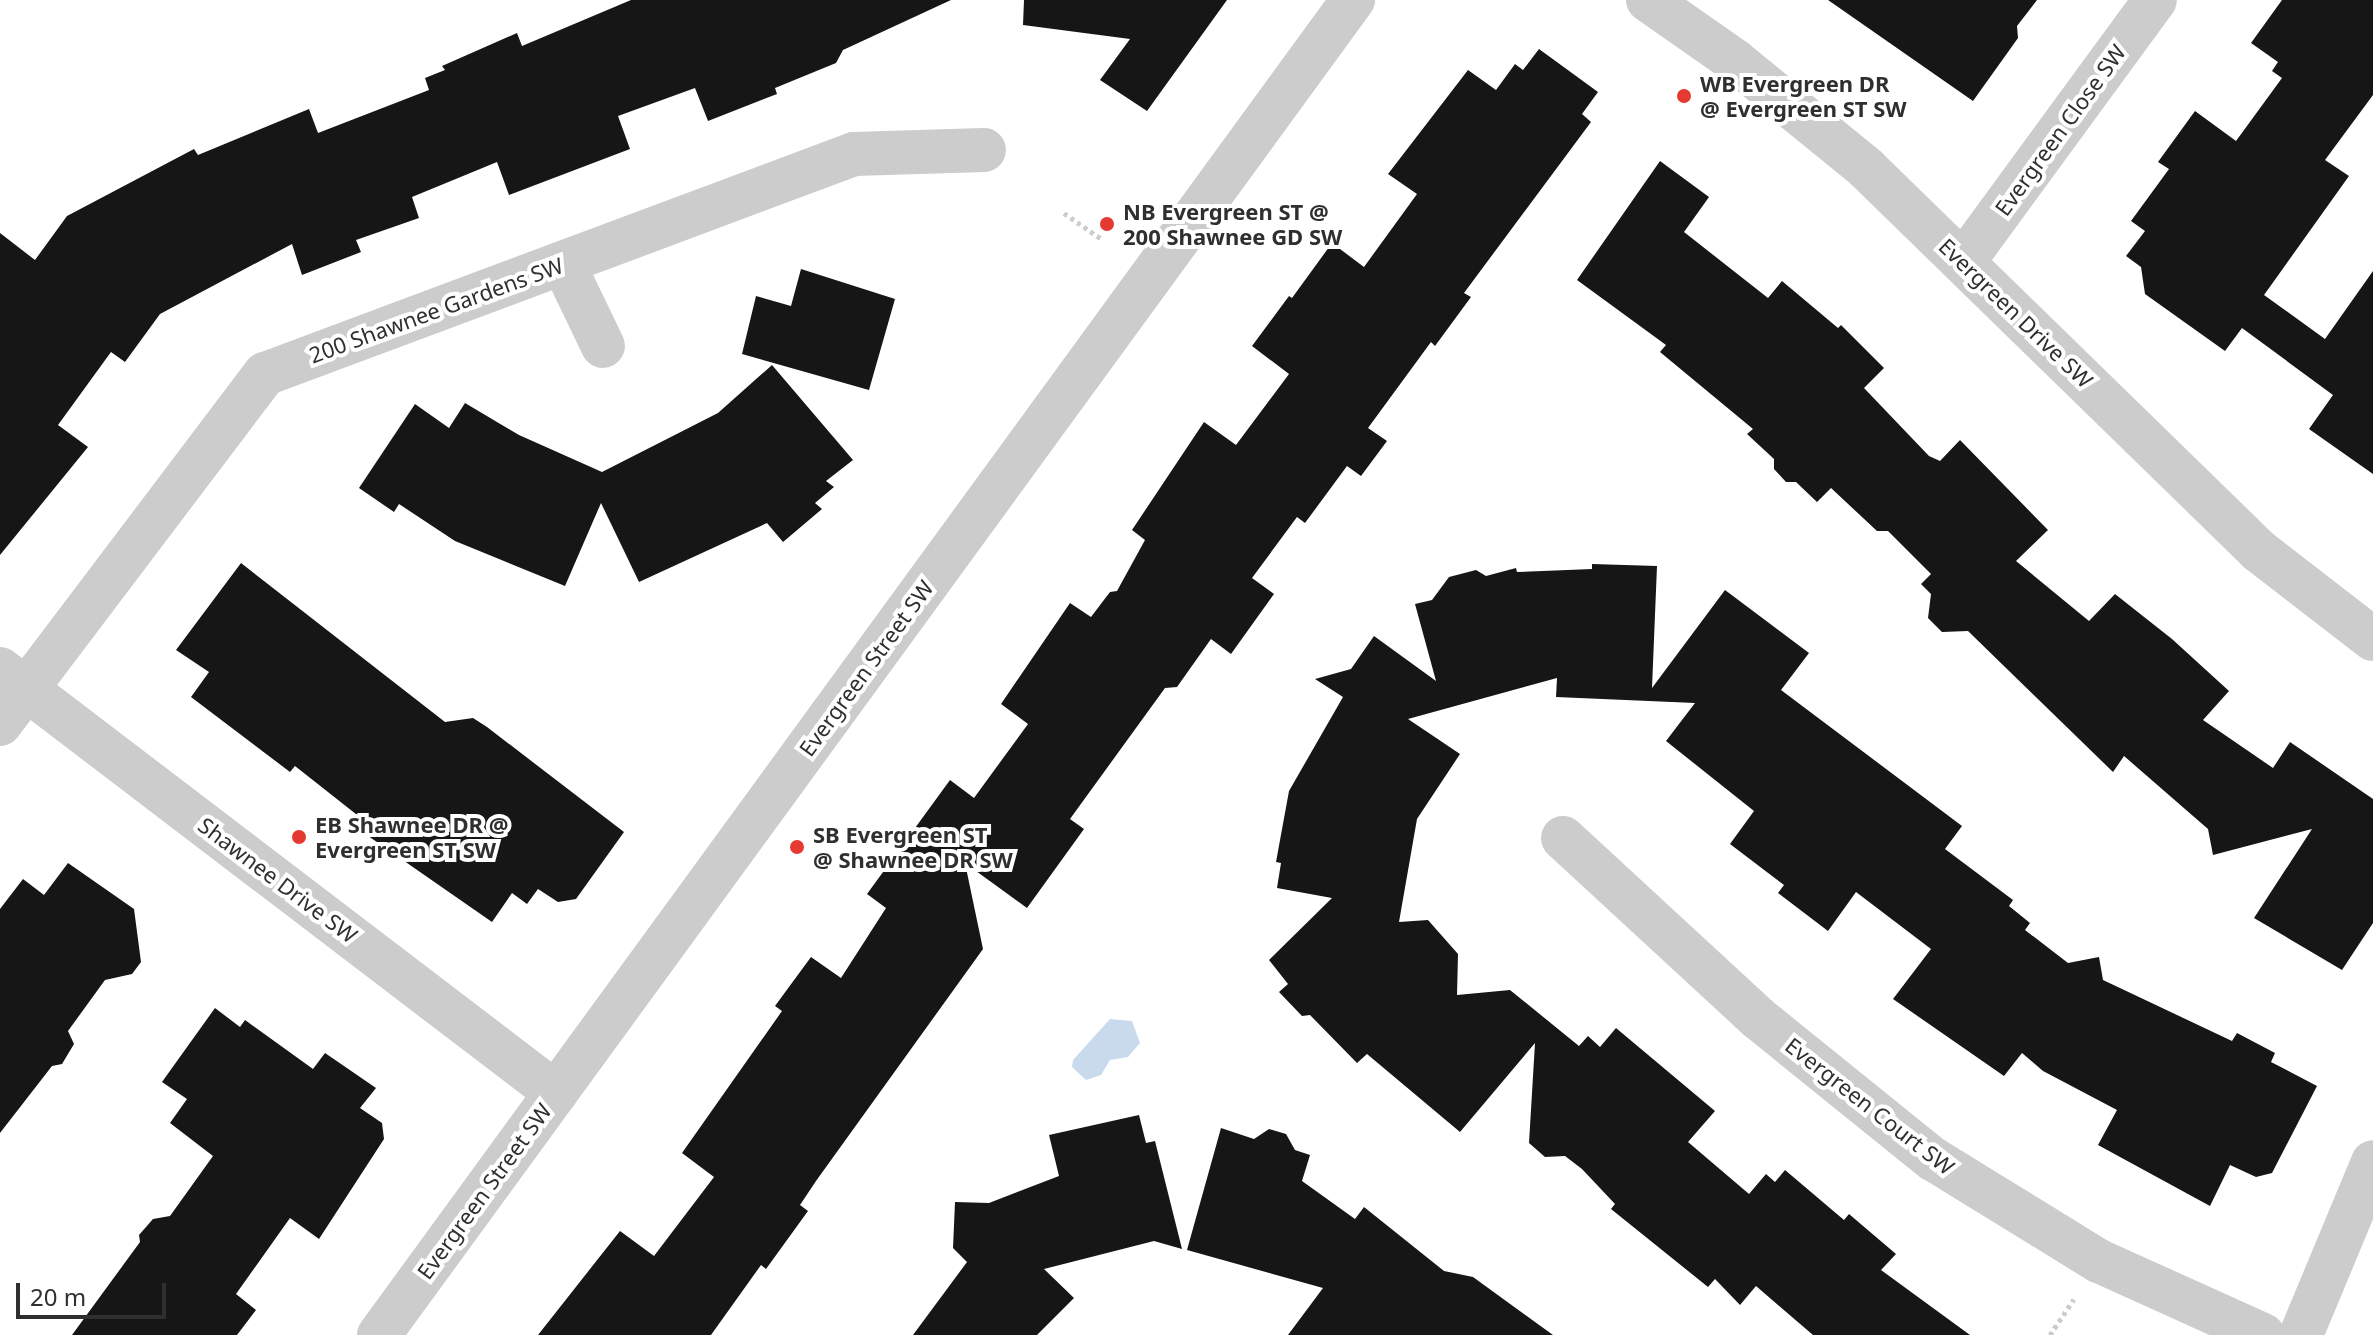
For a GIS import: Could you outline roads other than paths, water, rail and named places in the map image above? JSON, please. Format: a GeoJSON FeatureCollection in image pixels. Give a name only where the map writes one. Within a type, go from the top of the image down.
{"type":"FeatureCollection","features":[{"type":"Feature","properties":{"kind":"street","name":"Evergreen Street SW"},"geometry":{"type":"LineString","coordinates":[[379,1335],[1353,0]]}},
{"type":"Feature","properties":{"kind":"street","name":"Evergreen Drive SW"},"geometry":{"type":"LineString","coordinates":[[1648,0],[1735,61],[1866,168],[2259,551],[2373,639]]}},
{"type":"Feature","properties":{"kind":"street","name":"Evergreen Close SW"},"geometry":{"type":"LineString","coordinates":[[1964,261],[2155,0]]}},
{"type":"Feature","properties":{"kind":"street","name":"200 Shawnee Gardens SW"},"geometry":{"type":"LineString","coordinates":[[0,724],[13,678],[265,374],[854,154],[984,150]]}},
{"type":"Feature","properties":{"kind":"street"},"geometry":{"type":"LineString","coordinates":[[563,263],[603,346]]}},
{"type":"Feature","properties":{"kind":"street","name":"Shawnee Drive SW"},"geometry":{"type":"LineString","coordinates":[[13,678],[556,1093]]}},
{"type":"Feature","properties":{"kind":"street","name":"Evergreen Court SW"},"geometry":{"type":"LineString","coordinates":[[1563,838],[1758,1018],[1933,1159],[2099,1261],[2263,1335]]}},
{"type":"Feature","properties":{"kind":"street"},"geometry":{"type":"LineString","coordinates":[[2301,1335],[2373,1162]]}},
{"type":"Feature","properties":{"kind":"water"},"geometry":{"type":"Polygon","coordinates":[[[1110,1019],[1132,1021],[1140,1043],[1128,1057],[1110,1060],[1101,1075],[1086,1080],[1072,1067],[1073,1060],[1110,1019]]]}},
{"type":"Feature","properties":{"kind":"place","name":"WB Evergreen DR @ Evergreen ST SW"},"geometry":{"type":"Point","coordinates":[1684,96]}},
{"type":"Feature","properties":{"kind":"place","name":"NB Evergreen ST @ 200 Shawnee GD SW"},"geometry":{"type":"Point","coordinates":[1107,224]}},
{"type":"Feature","properties":{"kind":"place","name":"EB Shawnee DR @ Evergreen ST SW"},"geometry":{"type":"Point","coordinates":[299,837]}},
{"type":"Feature","properties":{"kind":"place","name":"SB Evergreen ST @ Shawnee DR SW"},"geometry":{"type":"Point","coordinates":[797,847]}}]}
